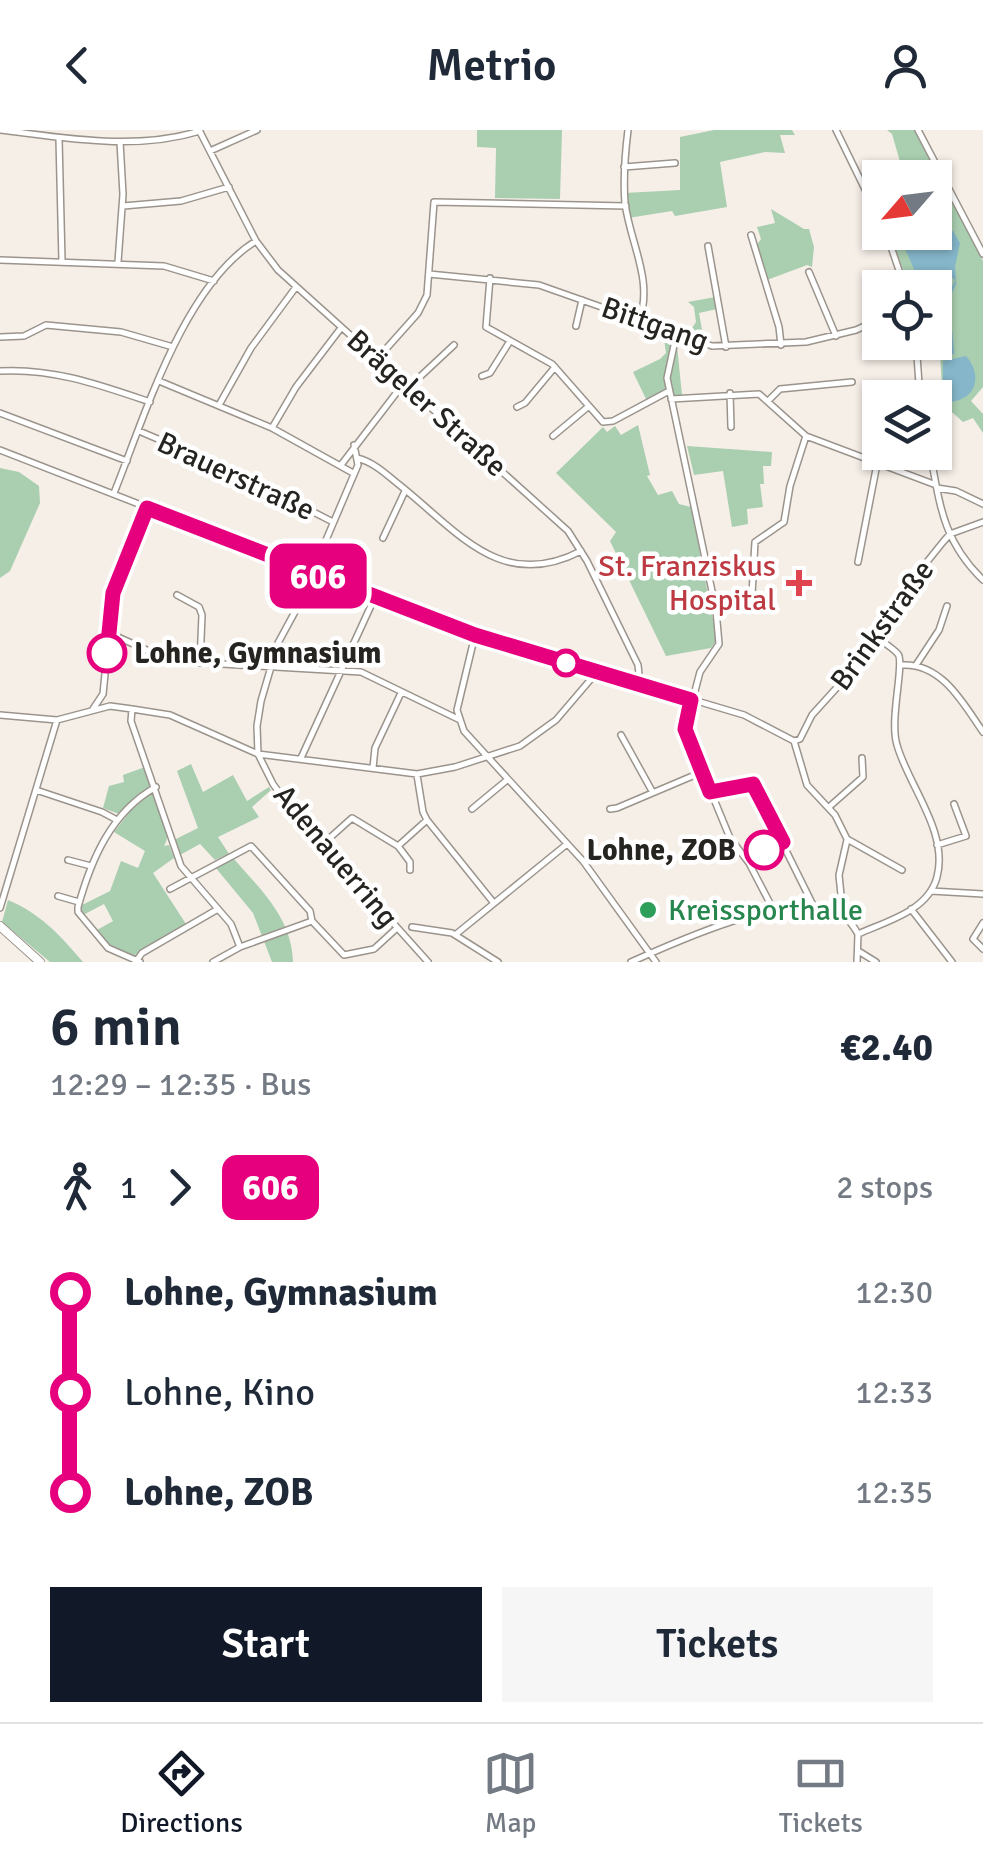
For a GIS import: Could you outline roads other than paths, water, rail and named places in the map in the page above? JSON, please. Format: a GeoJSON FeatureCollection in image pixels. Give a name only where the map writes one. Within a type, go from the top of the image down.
{"type":"FeatureCollection","features":[{"type":"Feature","properties":{"kind":"main road"},"geometry":{"type":"LineString","coordinates":[[0,926],[40,962]]}},
{"type":"Feature","properties":{"kind":"street"},"geometry":{"type":"LineString","coordinates":[[0,130],[120,142],[159,140],[200,130]]}},
{"type":"Feature","properties":{"kind":"street"},"geometry":{"type":"LineString","coordinates":[[156,130],[159,140]]}},
{"type":"Feature","properties":{"kind":"street","name":"Brägeler Straße"},"geometry":{"type":"LineString","coordinates":[[200,130],[256,241],[278,270],[562,526],[582,551],[638,665],[640,684]]}},
{"type":"Feature","properties":{"kind":"street"},"geometry":{"type":"LineString","coordinates":[[210,151],[256,130]]}},
{"type":"Feature","properties":{"kind":"street"},"geometry":{"type":"LineString","coordinates":[[628,130],[624,167],[626,206],[646,292],[639,321]]}},
{"type":"Feature","properties":{"kind":"street"},"geometry":{"type":"LineString","coordinates":[[836,130],[862,183]]}},
{"type":"Feature","properties":{"kind":"street"},"geometry":{"type":"LineString","coordinates":[[918,130],[983,254]]}},
{"type":"Feature","properties":{"kind":"street"},"geometry":{"type":"LineString","coordinates":[[59,138],[62,261]]}},
{"type":"Feature","properties":{"kind":"street"},"geometry":{"type":"LineString","coordinates":[[118,262],[122,206],[120,142]]}},
{"type":"Feature","properties":{"kind":"street"},"geometry":{"type":"LineString","coordinates":[[624,167],[674,163]]}},
{"type":"Feature","properties":{"kind":"street"},"geometry":{"type":"LineString","coordinates":[[122,206],[200,198],[229,187]]}},
{"type":"Feature","properties":{"kind":"street"},"geometry":{"type":"LineString","coordinates":[[377,359],[418,314],[427,295],[434,202],[626,206]]}},
{"type":"Feature","properties":{"kind":"street"},"geometry":{"type":"LineString","coordinates":[[751,235],[781,345]]}},
{"type":"Feature","properties":{"kind":"street"},"geometry":{"type":"LineString","coordinates":[[114,493],[173,346],[214,280],[256,241]]}},
{"type":"Feature","properties":{"kind":"street"},"geometry":{"type":"LineString","coordinates":[[708,246],[726,347]]}},
{"type":"Feature","properties":{"kind":"street"},"geometry":{"type":"LineString","coordinates":[[0,260],[118,262],[181,269],[214,280]]}},
{"type":"Feature","properties":{"kind":"street"},"geometry":{"type":"LineString","coordinates":[[809,272],[836,336]]}},
{"type":"Feature","properties":{"kind":"street","name":"Bittgang"},"geometry":{"type":"LineString","coordinates":[[429,274],[539,285],[700,344],[781,345],[836,336],[862,325]]}},
{"type":"Feature","properties":{"kind":"street"},"geometry":{"type":"LineString","coordinates":[[490,278],[486,327],[555,367],[607,424],[669,390]]}},
{"type":"Feature","properties":{"kind":"street"},"geometry":{"type":"LineString","coordinates":[[219,405],[251,348],[297,286]]}},
{"type":"Feature","properties":{"kind":"street"},"geometry":{"type":"LineString","coordinates":[[576,326],[582,300]]}},
{"type":"Feature","properties":{"kind":"street"},"geometry":{"type":"LineString","coordinates":[[0,337],[24,336],[46,326],[121,332],[173,346]]}},
{"type":"Feature","properties":{"kind":"street"},"geometry":{"type":"LineString","coordinates":[[272,428],[296,388],[342,327]]}},
{"type":"Feature","properties":{"kind":"street"},"geometry":{"type":"LineString","coordinates":[[676,336],[667,372],[669,390],[716,610],[719,644],[704,662],[684,724],[730,838],[749,863],[774,911]]}},
{"type":"Feature","properties":{"kind":"street"},"geometry":{"type":"LineString","coordinates":[[482,376],[490,373],[510,341]]}},
{"type":"Feature","properties":{"kind":"street"},"geometry":{"type":"LineString","coordinates":[[341,466],[354,445],[406,385],[454,344]]}},
{"type":"Feature","properties":{"kind":"street"},"geometry":{"type":"LineString","coordinates":[[517,407],[555,367]]}},
{"type":"Feature","properties":{"kind":"street"},"geometry":{"type":"LineString","coordinates":[[0,371],[60,374],[150,402]]}},
{"type":"Feature","properties":{"kind":"street"},"geometry":{"type":"LineString","coordinates":[[158,381],[272,428],[354,474]]}},
{"type":"Feature","properties":{"kind":"street"},"geometry":{"type":"LineString","coordinates":[[768,401],[780,390],[852,382]]}},
{"type":"Feature","properties":{"kind":"street"},"geometry":{"type":"LineString","coordinates":[[671,399],[752,392],[768,401],[806,436],[862,458]]}},
{"type":"Feature","properties":{"kind":"street"},"geometry":{"type":"LineString","coordinates":[[730,394],[732,427]]}},
{"type":"Feature","properties":{"kind":"street"},"geometry":{"type":"LineString","coordinates":[[552,436],[590,405]]}},
{"type":"Feature","properties":{"kind":"street"},"geometry":{"type":"LineString","coordinates":[[0,413],[127,461]]}},
{"type":"Feature","properties":{"kind":"street","name":"Brauerstraße"},"geometry":{"type":"LineString","coordinates":[[139,431],[233,470],[332,522]]}},
{"type":"Feature","properties":{"kind":"street"},"geometry":{"type":"LineString","coordinates":[[716,610],[752,594],[755,542],[784,522],[790,486],[806,436]]}},
{"type":"Feature","properties":{"kind":"street"},"geometry":{"type":"LineString","coordinates":[[354,445],[357,458],[370,462],[460,535],[504,561],[519,566],[546,566],[582,551]]}},
{"type":"Feature","properties":{"kind":"street"},"geometry":{"type":"LineString","coordinates":[[0,450],[475,635],[744,715],[794,742],[808,786],[829,808],[847,839],[902,870]]}},
{"type":"Feature","properties":{"kind":"street","name":"Adenauerring"},"geometry":{"type":"LineString","coordinates":[[357,458],[354,474],[269,666],[257,726],[258,754],[273,784],[322,844],[428,962]]}},
{"type":"Feature","properties":{"kind":"street"},"geometry":{"type":"LineString","coordinates":[[858,562],[877,470]]}},
{"type":"Feature","properties":{"kind":"street"},"geometry":{"type":"LineString","coordinates":[[893,470],[983,504]]}},
{"type":"Feature","properties":{"kind":"street"},"geometry":{"type":"LineString","coordinates":[[933,470],[943,524],[962,560],[983,580]]}},
{"type":"Feature","properties":{"kind":"street"},"geometry":{"type":"LineString","coordinates":[[383,538],[406,490]]}},
{"type":"Feature","properties":{"kind":"street"},"geometry":{"type":"LineString","coordinates":[[110,706],[103,694],[113,593],[147,508]]}},
{"type":"Feature","properties":{"kind":"street","name":"Brinkstraße"},"geometry":{"type":"LineString","coordinates":[[794,742],[841,683],[893,604],[950,534],[983,522]]}},
{"type":"Feature","properties":{"kind":"street"},"geometry":{"type":"LineString","coordinates":[[177,595],[199,607],[202,615],[200,663]]}},
{"type":"Feature","properties":{"kind":"street"},"geometry":{"type":"LineString","coordinates":[[302,758],[375,597]]}},
{"type":"Feature","properties":{"kind":"street"},"geometry":{"type":"LineString","coordinates":[[916,665],[939,630],[947,606]]}},
{"type":"Feature","properties":{"kind":"street"},"geometry":{"type":"LineString","coordinates":[[109,633],[163,659],[362,672],[458,720]]}},
{"type":"Feature","properties":{"kind":"street"},"geometry":{"type":"LineString","coordinates":[[475,635],[460,695],[458,720],[464,731],[567,844],[656,962]]}},
{"type":"Feature","properties":{"kind":"street"},"geometry":{"type":"LineString","coordinates":[[858,934],[911,909],[930,891],[938,875],[937,846],[895,739],[894,702],[902,666],[897,653],[873,635]]}},
{"type":"Feature","properties":{"kind":"street"},"geometry":{"type":"LineString","coordinates":[[902,666],[916,665],[949,685],[983,732]]}},
{"type":"Feature","properties":{"kind":"street"},"geometry":{"type":"LineString","coordinates":[[0,715],[57,720],[110,706],[132,708],[170,715],[258,754],[417,774],[487,758],[538,736],[597,672]]}},
{"type":"Feature","properties":{"kind":"street"},"geometry":{"type":"LineString","coordinates":[[373,768],[375,748],[402,692]]}},
{"type":"Feature","properties":{"kind":"street"},"geometry":{"type":"LineString","coordinates":[[92,711],[103,694]]}},
{"type":"Feature","properties":{"kind":"street"},"geometry":{"type":"LineString","coordinates":[[132,708],[132,721],[171,828],[172,844],[190,877],[234,930],[240,947]]}},
{"type":"Feature","properties":{"kind":"street"},"geometry":{"type":"LineString","coordinates":[[0,908],[57,720]]}},
{"type":"Feature","properties":{"kind":"street"},"geometry":{"type":"LineString","coordinates":[[621,735],[652,791]]}},
{"type":"Feature","properties":{"kind":"street"},"geometry":{"type":"LineString","coordinates":[[829,808],[863,777],[862,758]]}},
{"type":"Feature","properties":{"kind":"street"},"geometry":{"type":"LineString","coordinates":[[610,808],[702,772]]}},
{"type":"Feature","properties":{"kind":"street"},"geometry":{"type":"LineString","coordinates":[[417,774],[421,804],[428,820],[493,902]]}},
{"type":"Feature","properties":{"kind":"street"},"geometry":{"type":"LineString","coordinates":[[472,809],[508,780]]}},
{"type":"Feature","properties":{"kind":"street"},"geometry":{"type":"LineString","coordinates":[[710,792],[753,784],[814,908]]}},
{"type":"Feature","properties":{"kind":"street"},"geometry":{"type":"LineString","coordinates":[[156,788],[117,820],[92,866],[78,912],[108,948],[138,962],[142,954],[218,909]]}},
{"type":"Feature","properties":{"kind":"street"},"geometry":{"type":"LineString","coordinates":[[34,790],[117,820]]}},
{"type":"Feature","properties":{"kind":"street"},"geometry":{"type":"LineString","coordinates":[[937,846],[966,836],[954,804]]}},
{"type":"Feature","properties":{"kind":"street"},"geometry":{"type":"LineString","coordinates":[[322,844],[356,818],[398,846],[410,862],[410,870]]}},
{"type":"Feature","properties":{"kind":"street"},"geometry":{"type":"LineString","coordinates":[[398,846],[428,820]]}},
{"type":"Feature","properties":{"kind":"street"},"geometry":{"type":"LineString","coordinates":[[847,839],[838,875],[843,916],[858,934],[857,962]]}},
{"type":"Feature","properties":{"kind":"street"},"geometry":{"type":"LineString","coordinates":[[455,935],[567,844]]}},
{"type":"Feature","properties":{"kind":"street"},"geometry":{"type":"LineString","coordinates":[[170,889],[252,846],[310,911],[312,921],[347,956],[374,949],[398,928]]}},
{"type":"Feature","properties":{"kind":"street"},"geometry":{"type":"LineString","coordinates":[[68,860],[92,866]]}},
{"type":"Feature","properties":{"kind":"street"},"geometry":{"type":"LineString","coordinates":[[930,891],[983,894]]}},
{"type":"Feature","properties":{"kind":"street"},"geometry":{"type":"LineString","coordinates":[[58,896],[79,902]]}},
{"type":"Feature","properties":{"kind":"street"},"geometry":{"type":"LineString","coordinates":[[631,962],[719,925],[774,911],[814,908],[843,916]]}},
{"type":"Feature","properties":{"kind":"street"},"geometry":{"type":"LineString","coordinates":[[911,909],[952,962]]}},
{"type":"Feature","properties":{"kind":"street"},"geometry":{"type":"LineString","coordinates":[[213,962],[240,947],[312,921]]}},
{"type":"Feature","properties":{"kind":"street"},"geometry":{"type":"LineString","coordinates":[[983,923],[973,939],[983,949]]}},
{"type":"Feature","properties":{"kind":"street"},"geometry":{"type":"LineString","coordinates":[[412,928],[455,935],[498,962]]}},
{"type":"Feature","properties":{"kind":"street"},"geometry":{"type":"LineString","coordinates":[[860,952],[876,962]]}},
{"type":"Feature","properties":{"kind":"water"},"geometry":{"type":"Polygon","coordinates":[[[953,231],[960,243],[956,282],[952,270],[914,270],[906,250],[952,250],[953,231]]]}},
{"type":"Feature","properties":{"kind":"water"},"geometry":{"type":"Polygon","coordinates":[[[966,356],[975,379],[971,392],[952,402],[952,380],[943,380],[943,361],[966,356]]]}},
{"type":"Feature","properties":{"kind":"waterway"},"geometry":{"type":"LineString","coordinates":[[953,353],[948,299],[955,283]]}},
{"type":"Feature","properties":{"kind":"place","name":"St. Franziskus Hospital"},"geometry":{"type":"Point","coordinates":[799,583]}},
{"type":"Feature","properties":{"kind":"place","name":"Lohne, Gymnasium"},"geometry":{"type":"Point","coordinates":[107,653]}},
{"type":"Feature","properties":{"kind":"place","name":"Lohne, ZOB"},"geometry":{"type":"Point","coordinates":[764,850]}},
{"type":"Feature","properties":{"kind":"place","name":"Kreissporthalle"},"geometry":{"type":"Point","coordinates":[648,910]}}]}
